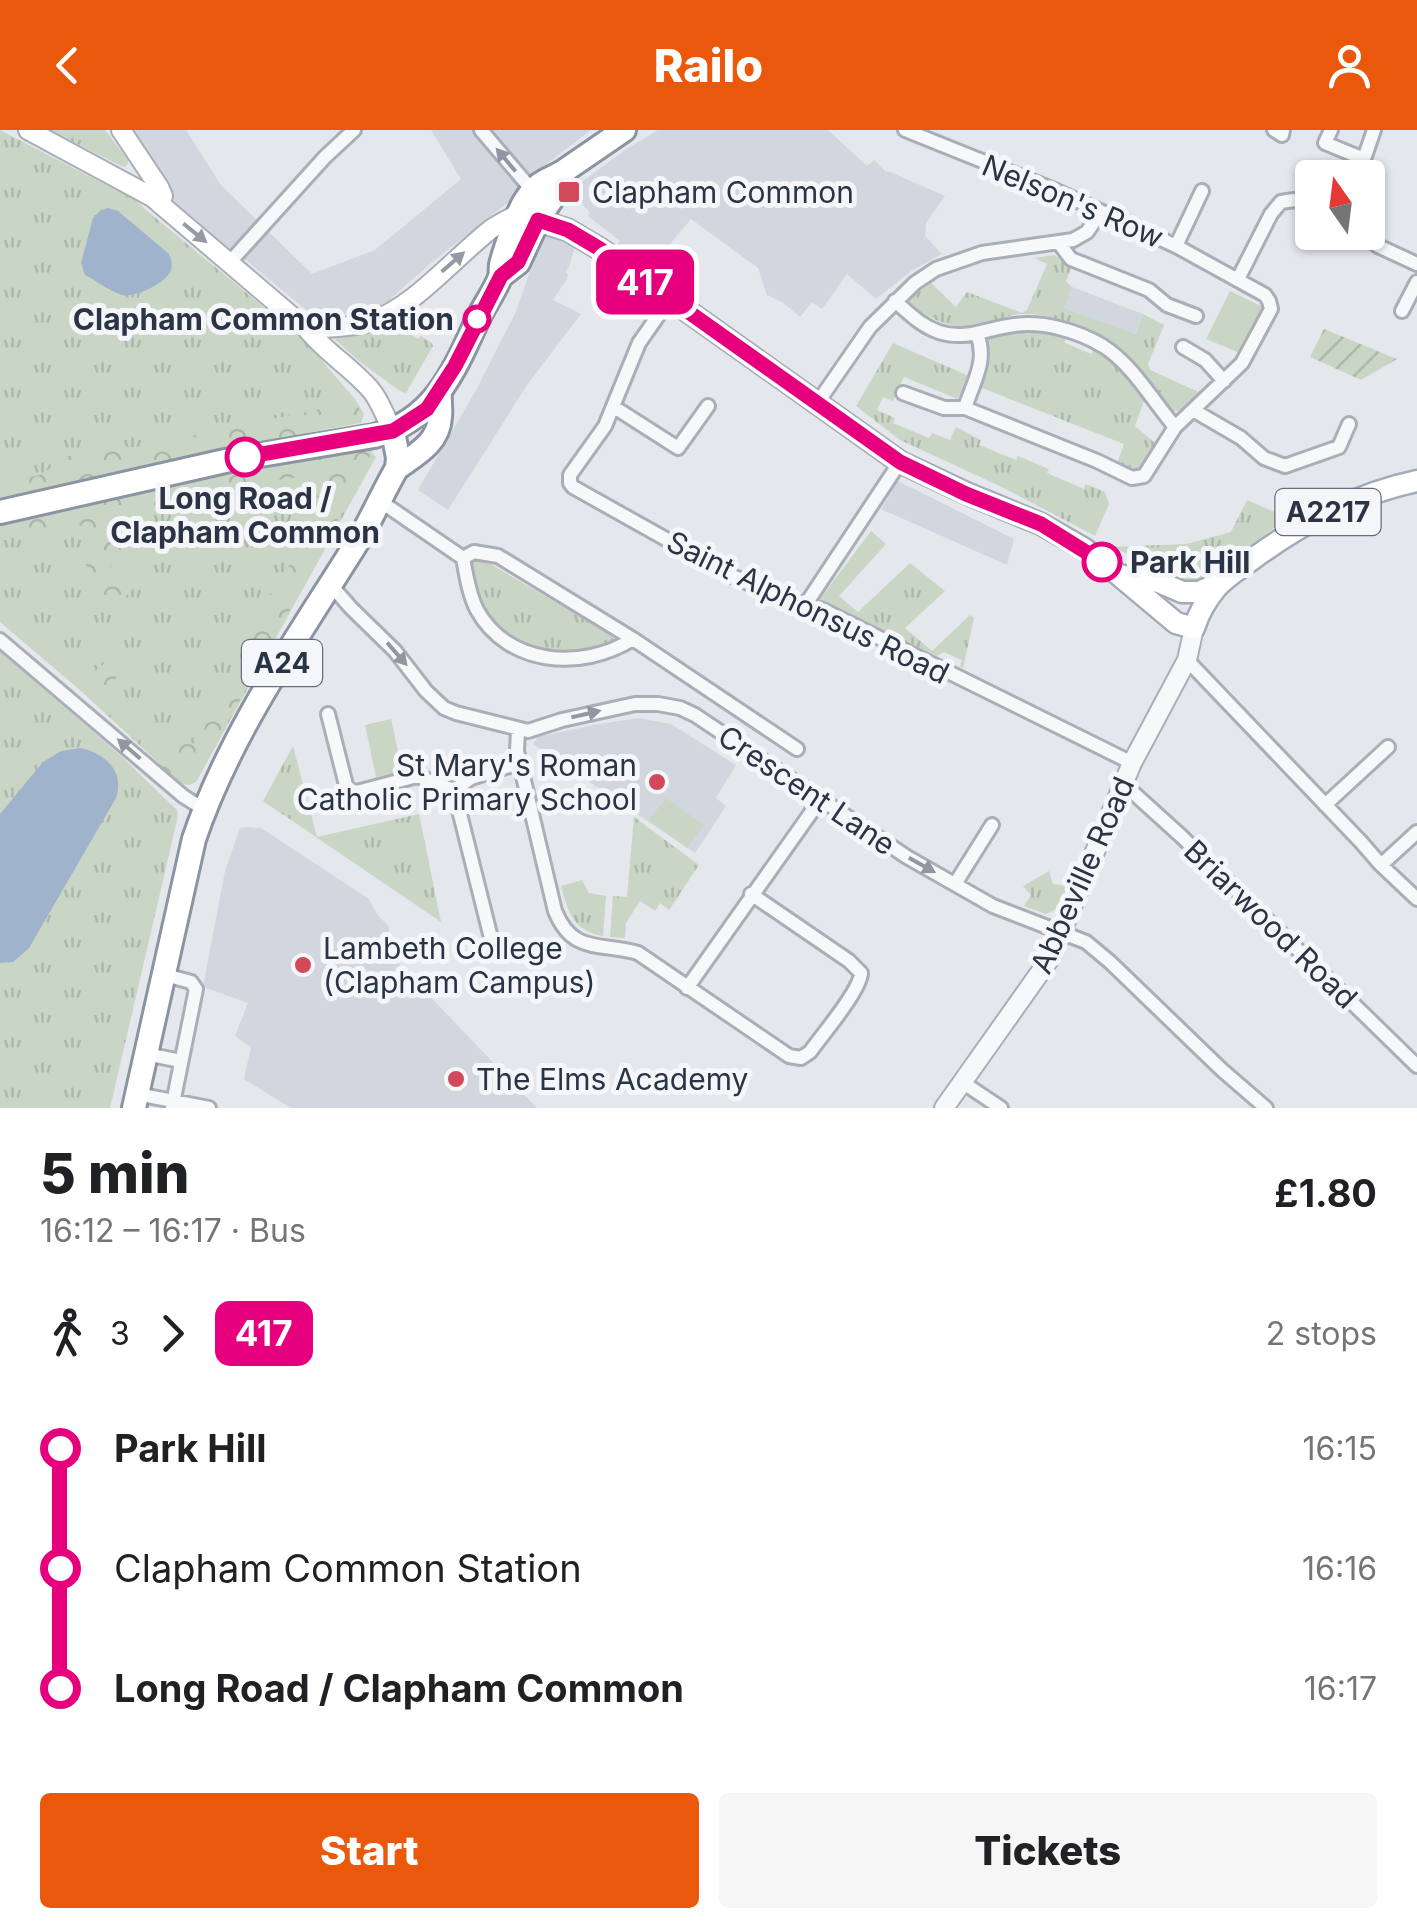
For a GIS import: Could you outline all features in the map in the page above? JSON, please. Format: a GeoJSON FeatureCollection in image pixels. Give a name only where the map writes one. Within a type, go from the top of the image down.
{"type":"FeatureCollection","features":[{"type":"Feature","properties":{"kind":"highway"},"geometry":{"type":"LineString","coordinates":[[527,217],[560,181],[624,130]]}},
{"type":"Feature","properties":{"kind":"highway"},"geometry":{"type":"LineString","coordinates":[[0,512],[225,460],[393,431],[427,409],[466,346],[501,276],[518,262],[532,190],[542,181],[560,181]]}},
{"type":"Feature","properties":{"kind":"highway","name":"A24"},"geometry":{"type":"LineString","coordinates":[[136,1101],[194,839],[205,810],[251,716],[363,532],[397,468],[416,456],[435,434],[441,415],[440,391]]}},
{"type":"Feature","properties":{"kind":"highway"},"geometry":{"type":"LineString","coordinates":[[393,431],[397,468]]}},
{"type":"Feature","properties":{"kind":"main road"},"geometry":{"type":"LineString","coordinates":[[28,130],[160,204],[236,256],[267,296],[374,393],[393,431]]}},
{"type":"Feature","properties":{"kind":"main road"},"geometry":{"type":"LineString","coordinates":[[120,130],[160,187],[160,204]]}},
{"type":"Feature","properties":{"kind":"main road"},"geometry":{"type":"LineString","coordinates":[[560,181],[560,215],[568,230]]}},
{"type":"Feature","properties":{"kind":"main road"},"geometry":{"type":"LineString","coordinates":[[307,329],[354,326],[390,313],[487,232],[527,217],[568,230],[900,462],[1041,524],[1083,548],[1176,622],[1194,628]]}},
{"type":"Feature","properties":{"kind":"main road","name":"A2217"},"geometry":{"type":"LineString","coordinates":[[1194,628],[1204,602],[1222,582],[1302,526],[1382,490],[1417,481]]}},
{"type":"Feature","properties":{"kind":"main road"},"geometry":{"type":"LineString","coordinates":[[1120,576],[1193,592],[1222,582]]}},
{"type":"Feature","properties":{"kind":"street"},"geometry":{"type":"LineString","coordinates":[[236,256],[325,156],[354,130]]}},
{"type":"Feature","properties":{"kind":"street"},"geometry":{"type":"LineString","coordinates":[[481,130],[532,190]]}},
{"type":"Feature","properties":{"kind":"street","name":"Nelson's Row"},"geometry":{"type":"LineString","coordinates":[[905,130],[1052,189],[1176,246],[1264,295],[1271,308],[1242,363],[1224,381]]}},
{"type":"Feature","properties":{"kind":"street"},"geometry":{"type":"LineString","coordinates":[[1331,130],[1325,143],[1364,160],[1374,130]]}},
{"type":"Feature","properties":{"kind":"street"},"geometry":{"type":"LineString","coordinates":[[1176,246],[1202,191]]}},
{"type":"Feature","properties":{"kind":"street"},"geometry":{"type":"LineString","coordinates":[[1238,279],[1271,214],[1281,202],[1295,200]]}},
{"type":"Feature","properties":{"kind":"street"},"geometry":{"type":"LineString","coordinates":[[816,404],[870,327],[896,300],[936,269],[982,253],[1074,240],[1087,232],[1100,213]]}},
{"type":"Feature","properties":{"kind":"street"},"geometry":{"type":"LineString","coordinates":[[1059,243],[1072,259],[1149,290],[1167,305],[1196,316]]}},
{"type":"Feature","properties":{"kind":"street"},"geometry":{"type":"LineString","coordinates":[[1385,249],[1417,264]]}},
{"type":"Feature","properties":{"kind":"street"},"geometry":{"type":"LineString","coordinates":[[1402,311],[1417,282]]}},
{"type":"Feature","properties":{"kind":"street","name":"Saint Alphonsus Road"},"geometry":{"type":"LineString","coordinates":[[669,300],[640,342],[605,426],[570,475],[570,484],[730,575],[787,600],[823,610],[1132,763]]}},
{"type":"Feature","properties":{"kind":"street"},"geometry":{"type":"LineString","coordinates":[[896,300],[911,316],[951,335],[1034,324],[1088,339],[1118,359],[1175,427]]}},
{"type":"Feature","properties":{"kind":"street"},"geometry":{"type":"LineString","coordinates":[[965,408],[982,360],[977,334]]}},
{"type":"Feature","properties":{"kind":"street"},"geometry":{"type":"LineString","coordinates":[[903,393],[944,408],[965,408],[1132,478],[1144,476],[1175,427],[1224,381],[1206,360],[1183,347]]}},
{"type":"Feature","properties":{"kind":"street"},"geometry":{"type":"LineString","coordinates":[[614,407],[678,448],[708,406]]}},
{"type":"Feature","properties":{"kind":"street"},"geometry":{"type":"LineString","coordinates":[[1193,410],[1241,438],[1264,458],[1285,466],[1339,447],[1349,424]]}},
{"type":"Feature","properties":{"kind":"street"},"geometry":{"type":"LineString","coordinates":[[806,604],[900,462]]}},
{"type":"Feature","properties":{"kind":"street"},"geometry":{"type":"LineString","coordinates":[[380,501],[463,558],[476,607],[505,642],[529,655],[558,659],[584,658],[619,648],[633,639]]}},
{"type":"Feature","properties":{"kind":"street"},"geometry":{"type":"LineString","coordinates":[[463,558],[474,552],[498,556],[633,639],[797,749]]}},
{"type":"Feature","properties":{"kind":"street","name":"Crescent Lane"},"geometry":{"type":"LineString","coordinates":[[330,584],[444,708],[533,731],[562,720],[635,704],[680,708],[704,721],[907,857],[993,906],[1093,947],[1266,1108]]}},
{"type":"Feature","properties":{"kind":"street","name":"Abbeville Road"},"geometry":{"type":"LineString","coordinates":[[944,1108],[1043,970],[1132,763],[1187,660],[1194,628]]}},
{"type":"Feature","properties":{"kind":"street"},"geometry":{"type":"LineString","coordinates":[[0,640],[183,796],[205,810]]}},
{"type":"Feature","properties":{"kind":"street"},"geometry":{"type":"LineString","coordinates":[[1187,660],[1417,899]]}},
{"type":"Feature","properties":{"kind":"street"},"geometry":{"type":"LineString","coordinates":[[328,714],[347,789],[357,792],[417,776],[454,790]]}},
{"type":"Feature","properties":{"kind":"street"},"geometry":{"type":"LineString","coordinates":[[518,730],[516,743],[555,912],[568,934],[592,946],[638,953],[789,1056],[800,1058],[810,1052],[861,977],[849,961],[751,894]]}},
{"type":"Feature","properties":{"kind":"street"},"geometry":{"type":"LineString","coordinates":[[1325,805],[1388,747]]}},
{"type":"Feature","properties":{"kind":"street"},"geometry":{"type":"LineString","coordinates":[[454,790],[471,778],[520,762]]}},
{"type":"Feature","properties":{"kind":"street","name":"Briarwood Road"},"geometry":{"type":"LineString","coordinates":[[1122,786],[1182,836],[1417,1066]]}},
{"type":"Feature","properties":{"kind":"street"},"geometry":{"type":"LineString","coordinates":[[454,790],[490,934]]}},
{"type":"Feature","properties":{"kind":"street"},"geometry":{"type":"LineString","coordinates":[[686,988],[820,800]]}},
{"type":"Feature","properties":{"kind":"street"},"geometry":{"type":"LineString","coordinates":[[954,884],[992,825]]}},
{"type":"Feature","properties":{"kind":"street"},"geometry":{"type":"LineString","coordinates":[[1381,865],[1417,832]]}},
{"type":"Feature","properties":{"kind":"street"},"geometry":{"type":"LineString","coordinates":[[164,975],[191,982],[196,989],[173,1105]]}},
{"type":"Feature","properties":{"kind":"street"},"geometry":{"type":"LineString","coordinates":[[146,1054],[181,1061]]}},
{"type":"Feature","properties":{"kind":"street"},"geometry":{"type":"LineString","coordinates":[[962,1082],[1001,1108]]}},
{"type":"Feature","properties":{"kind":"street"},"geometry":{"type":"LineString","coordinates":[[136,1101],[209,1108]]}},
{"type":"Feature","properties":{"kind":"shaded area"},"geometry":{"type":"Polygon","coordinates":[[[129,130],[186,130],[220,184],[312,274],[375,250],[461,179],[431,130],[591,130],[532,175],[520,193],[388,301],[372,310],[342,315],[310,313],[242,257],[232,257],[174,205],[129,130]]]}},
{"type":"Feature","properties":{"kind":"shaded area"},"geometry":{"type":"Polygon","coordinates":[[[658,130],[828,130],[867,166],[874,160],[886,172],[945,196],[926,223],[925,236],[942,254],[911,271],[876,299],[847,274],[822,309],[812,302],[800,317],[767,295],[758,268],[691,219],[648,270],[616,246],[620,241],[588,216],[590,213],[571,190],[658,130]]]}},
{"type":"Feature","properties":{"kind":"shaded area"},"geometry":{"type":"Polygon","coordinates":[[[551,231],[575,247],[565,272],[567,279],[553,300],[581,314],[527,385],[448,510],[418,490],[476,390],[515,314],[541,240],[551,231]]]}},
{"type":"Feature","properties":{"kind":"shaded area"},"geometry":{"type":"Polygon","coordinates":[[[1072,287],[1143,314],[1136,334],[1063,308],[1072,287]]]}},
{"type":"Feature","properties":{"kind":"shaded area"},"geometry":{"type":"Polygon","coordinates":[[[898,481],[1014,539],[1007,565],[881,509],[898,481]]]}},
{"type":"Feature","properties":{"kind":"shaded area","name":"St Mary's Roman Catholic Primary School"},"geometry":{"type":"Polygon","coordinates":[[[638,718],[671,724],[736,765],[716,798],[726,806],[695,853],[533,744],[538,737],[638,718]]]}},
{"type":"Feature","properties":{"kind":"shaded area","name":"Lambeth College (Clapham Campus)"},"geometry":{"type":"Polygon","coordinates":[[[240,828],[261,828],[369,899],[389,927],[388,953],[537,1108],[291,1108],[244,1079],[251,1047],[235,1036],[248,1003],[203,987],[225,871],[240,828]]]}},
{"type":"Feature","properties":{"kind":"green space"},"geometry":{"type":"Polygon","coordinates":[[[0,130],[135,200],[306,342],[355,399],[364,414],[361,423],[0,497],[0,130]]]}},
{"type":"Feature","properties":{"kind":"green space"},"geometry":{"type":"Polygon","coordinates":[[[50,130],[105,130],[128,164],[121,166],[50,130]]]}},
{"type":"Feature","properties":{"kind":"green space"},"geometry":{"type":"Polygon","coordinates":[[[1054,255],[1072,267],[1066,281],[1072,287],[1064,308],[1136,334],[1143,314],[1164,325],[1148,364],[1150,370],[1201,393],[1179,411],[1172,411],[1111,343],[1069,322],[1022,314],[978,326],[959,326],[930,317],[908,300],[931,283],[956,307],[967,292],[1022,313],[1027,310],[1047,264],[1034,258],[1054,255]]]}},
{"type":"Feature","properties":{"kind":"green space"},"geometry":{"type":"Polygon","coordinates":[[[1230,291],[1263,307],[1240,353],[1206,339],[1230,291]]]}},
{"type":"Feature","properties":{"kind":"green space"},"geometry":{"type":"Polygon","coordinates":[[[395,324],[433,346],[406,393],[360,362],[332,337],[384,330],[395,324]]]}},
{"type":"Feature","properties":{"kind":"green space"},"geometry":{"type":"Polygon","coordinates":[[[1324,329],[1397,359],[1361,380],[1310,357],[1324,329]]]}},
{"type":"Feature","properties":{"kind":"green space"},"geometry":{"type":"Polygon","coordinates":[[[1017,330],[1055,332],[1066,336],[1065,343],[1091,354],[1095,348],[1128,377],[1145,398],[1135,426],[1155,443],[1143,469],[1130,468],[1118,461],[1124,444],[977,386],[985,362],[985,338],[1017,330]]]}},
{"type":"Feature","properties":{"kind":"green space"},"geometry":{"type":"Polygon","coordinates":[[[893,343],[969,376],[958,399],[904,377],[893,401],[883,397],[877,410],[895,418],[893,423],[929,438],[932,433],[950,440],[956,427],[981,440],[979,445],[1016,460],[1018,456],[1084,489],[1086,484],[1105,492],[1109,504],[1095,536],[900,440],[856,406],[893,343]]]}},
{"type":"Feature","properties":{"kind":"green space"},"geometry":{"type":"Polygon","coordinates":[[[355,402],[363,415],[359,422],[0,498],[0,483],[40,475],[97,437],[130,448],[355,402]]]}},
{"type":"Feature","properties":{"kind":"green space"},"geometry":{"type":"Polygon","coordinates":[[[354,447],[373,449],[329,538],[309,537],[305,522],[320,500],[308,476],[240,485],[128,515],[125,529],[133,542],[120,551],[112,551],[110,567],[136,586],[119,603],[92,588],[83,553],[83,526],[68,524],[0,541],[0,520],[195,474],[354,447]]]}},
{"type":"Feature","properties":{"kind":"green space"},"geometry":{"type":"Polygon","coordinates":[[[370,451],[376,457],[196,782],[182,784],[0,622],[0,522],[370,451]]]}},
{"type":"Feature","properties":{"kind":"green space"},"geometry":{"type":"Polygon","coordinates":[[[1247,500],[1288,518],[1203,579],[1189,583],[1175,579],[1111,547],[1186,544],[1231,532],[1247,500]]]}},
{"type":"Feature","properties":{"kind":"green space"},"geometry":{"type":"Polygon","coordinates":[[[871,531],[886,544],[839,596],[858,612],[910,563],[945,591],[905,628],[932,651],[970,615],[974,618],[963,668],[962,660],[944,652],[937,656],[821,601],[871,531]]]}},
{"type":"Feature","properties":{"kind":"green space"},"geometry":{"type":"Polygon","coordinates":[[[482,559],[617,642],[582,653],[539,650],[506,635],[481,608],[469,564],[482,559]]]}},
{"type":"Feature","properties":{"kind":"green space"},"geometry":{"type":"Polygon","coordinates":[[[292,563],[309,576],[194,782],[167,773],[156,756],[173,733],[196,745],[279,576],[292,563]]]}},
{"type":"Feature","properties":{"kind":"green space"},"geometry":{"type":"Polygon","coordinates":[[[0,651],[177,810],[110,1108],[0,1108],[0,651]]]}},
{"type":"Feature","properties":{"kind":"green space"},"geometry":{"type":"Polygon","coordinates":[[[110,659],[120,672],[110,687],[130,712],[121,720],[78,685],[110,659]]]}},
{"type":"Feature","properties":{"kind":"green space"},"geometry":{"type":"Polygon","coordinates":[[[391,719],[402,771],[376,777],[365,725],[391,719]]]}},
{"type":"Feature","properties":{"kind":"green space"},"geometry":{"type":"Polygon","coordinates":[[[293,746],[317,837],[419,814],[441,922],[263,801],[293,746]]]}},
{"type":"Feature","properties":{"kind":"green space"},"geometry":{"type":"Polygon","coordinates":[[[666,798],[704,825],[687,848],[649,820],[666,798]]]}},
{"type":"Feature","properties":{"kind":"green space"},"geometry":{"type":"Polygon","coordinates":[[[634,817],[699,865],[669,910],[660,903],[655,911],[640,901],[626,923],[625,938],[610,937],[613,896],[627,897],[634,817]]]}},
{"type":"Feature","properties":{"kind":"green space"},"geometry":{"type":"Polygon","coordinates":[[[1049,871],[1053,884],[1068,886],[1059,908],[1046,914],[1024,906],[1031,895],[1023,886],[1049,871]]]}},
{"type":"Feature","properties":{"kind":"green space"},"geometry":{"type":"Polygon","coordinates":[[[582,880],[589,893],[606,896],[603,936],[578,925],[566,904],[561,886],[582,880]]]}},
{"type":"Feature","properties":{"kind":"water"},"geometry":{"type":"Polygon","coordinates":[[[108,208],[118,211],[169,254],[171,270],[157,284],[122,295],[85,275],[81,263],[93,218],[108,208]]]}},
{"type":"Feature","properties":{"kind":"water"},"geometry":{"type":"Polygon","coordinates":[[[81,748],[111,766],[118,780],[116,798],[29,948],[13,962],[0,963],[0,814],[43,762],[61,751],[81,748]]]}},
{"type":"Feature","properties":{"kind":"bus line","name":"417"},"geometry":{"type":"LineString","coordinates":[[245,457],[393,431],[427,409],[455,366],[501,276],[518,262],[538,220],[568,230],[600,249],[900,462],[1041,524],[1102,562]]}},
{"type":"Feature","properties":{"kind":"place","name":"Clapham Common"},"geometry":{"type":"Point","coordinates":[569,192]}},
{"type":"Feature","properties":{"kind":"place","name":"Clapham Common Station"},"geometry":{"type":"Point","coordinates":[477,319]}},
{"type":"Feature","properties":{"kind":"place","name":"Long Road / Clapham Common"},"geometry":{"type":"Point","coordinates":[245,457]}},
{"type":"Feature","properties":{"kind":"place","name":"Park Hill"},"geometry":{"type":"Point","coordinates":[1102,562]}},
{"type":"Feature","properties":{"kind":"place","name":"St Mary's Roman Catholic Primary School"},"geometry":{"type":"Point","coordinates":[657,782]}},
{"type":"Feature","properties":{"kind":"place","name":"Lambeth College (Clapham Campus)"},"geometry":{"type":"Point","coordinates":[303,965]}},
{"type":"Feature","properties":{"kind":"place","name":"The Elms Academy"},"geometry":{"type":"Point","coordinates":[456,1079]}}]}
